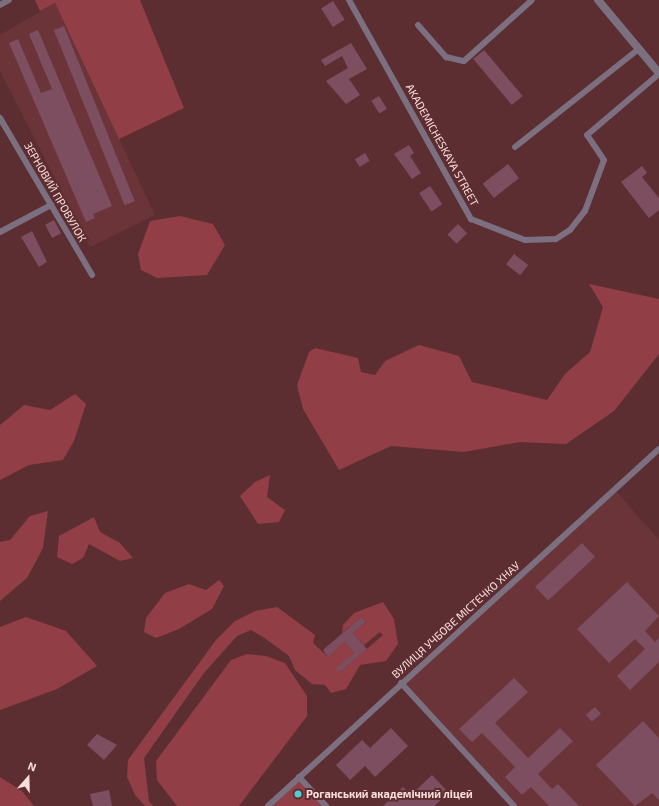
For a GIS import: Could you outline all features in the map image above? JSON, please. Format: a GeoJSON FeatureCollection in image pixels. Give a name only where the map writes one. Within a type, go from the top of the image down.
{"type":"FeatureCollection","features":[{"type":"Feature","properties":{"kind":"street"},"geometry":{"type":"LineString","coordinates":[[0,5],[9,0]]}},
{"type":"Feature","properties":{"kind":"street","name":"AKADEMICHESKAYA STREET"},"geometry":{"type":"LineString","coordinates":[[349,0],[471,219],[525,240],[556,239],[570,230],[585,211],[604,160],[587,135],[659,73]]}},
{"type":"Feature","properties":{"kind":"street"},"geometry":{"type":"LineString","coordinates":[[418,25],[446,57],[464,61],[532,0]]}},
{"type":"Feature","properties":{"kind":"street"},"geometry":{"type":"LineString","coordinates":[[598,0],[640,48],[659,73]]}},
{"type":"Feature","properties":{"kind":"street"},"geometry":{"type":"LineString","coordinates":[[515,148],[640,48]]}},
{"type":"Feature","properties":{"kind":"street","name":"ЗЕРНОВИЙ ПРОВУЛОК"},"geometry":{"type":"LineString","coordinates":[[0,118],[92,276]]}},
{"type":"Feature","properties":{"kind":"street"},"geometry":{"type":"LineString","coordinates":[[0,232],[51,205]]}},
{"type":"Feature","properties":{"kind":"street","name":"ВУЛИЦЯ УЧБОВЕ МІСТЕЧКО ХНАУ"},"geometry":{"type":"LineString","coordinates":[[268,806],[659,449]]}},
{"type":"Feature","properties":{"kind":"street"},"geometry":{"type":"LineString","coordinates":[[401,683],[514,806]]}},
{"type":"Feature","properties":{"kind":"street"},"geometry":{"type":"LineString","coordinates":[[299,777],[326,806]]}},
{"type":"Feature","properties":{"kind":"shaded area"},"geometry":{"type":"Polygon","coordinates":[[[35,0],[140,0],[184,108],[119,139],[55,3],[40,11],[35,0]]]}},
{"type":"Feature","properties":{"kind":"shaded area"},"geometry":{"type":"Polygon","coordinates":[[[55,3],[155,215],[90,247],[0,71],[0,35],[55,3]]]}},
{"type":"Feature","properties":{"kind":"shaded area"},"geometry":{"type":"Polygon","coordinates":[[[180,216],[213,224],[225,245],[207,275],[157,278],[141,270],[138,254],[150,221],[180,216]]]}},
{"type":"Feature","properties":{"kind":"shaded area"},"geometry":{"type":"Polygon","coordinates":[[[589,284],[659,299],[659,354],[614,411],[566,444],[520,442],[464,452],[391,446],[339,470],[303,409],[297,385],[309,352],[315,348],[358,358],[361,372],[375,375],[385,361],[419,345],[459,356],[472,382],[547,400],[565,374],[590,352],[603,307],[589,284]]]}},
{"type":"Feature","properties":{"kind":"shaded area"},"geometry":{"type":"Polygon","coordinates":[[[75,394],[86,404],[74,441],[63,460],[29,465],[0,480],[0,425],[24,405],[50,410],[75,394]]]}},
{"type":"Feature","properties":{"kind":"shaded area"},"geometry":{"type":"Polygon","coordinates":[[[270,475],[267,497],[285,510],[279,522],[258,524],[240,496],[255,482],[270,475]]]}},
{"type":"Feature","properties":{"kind":"shaded area"},"geometry":{"type":"Polygon","coordinates":[[[615,490],[659,540],[659,806],[514,806],[401,683],[615,490]]]}},
{"type":"Feature","properties":{"kind":"shaded area"},"geometry":{"type":"Polygon","coordinates":[[[48,511],[43,548],[27,578],[0,601],[0,542],[10,540],[30,516],[48,511]]]}},
{"type":"Feature","properties":{"kind":"shaded area"},"geometry":{"type":"Polygon","coordinates":[[[94,517],[100,532],[120,543],[133,558],[120,561],[89,544],[83,558],[72,564],[57,557],[59,536],[94,517]]]}},
{"type":"Feature","properties":{"kind":"shaded area"},"geometry":{"type":"Polygon","coordinates":[[[219,580],[224,586],[212,609],[179,629],[156,638],[144,632],[146,618],[165,593],[189,584],[206,590],[219,580]]]}},
{"type":"Feature","properties":{"kind":"shaded area"},"geometry":{"type":"Polygon","coordinates":[[[383,602],[394,619],[398,644],[386,661],[360,665],[346,689],[331,693],[325,685],[312,684],[295,670],[289,656],[263,637],[251,630],[237,636],[204,673],[144,758],[149,801],[153,806],[145,806],[135,795],[127,777],[128,760],[216,640],[235,621],[255,611],[277,607],[315,635],[313,643],[328,657],[345,642],[354,653],[337,668],[340,672],[383,635],[380,632],[364,645],[353,633],[366,622],[361,617],[342,633],[343,625],[354,613],[383,602]]]}},
{"type":"Feature","properties":{"kind":"shaded area"},"geometry":{"type":"Polygon","coordinates":[[[26,617],[66,631],[97,666],[57,689],[0,710],[0,627],[26,617]]]}},
{"type":"Feature","properties":{"kind":"shaded area"},"geometry":{"type":"Polygon","coordinates":[[[247,654],[266,656],[285,663],[307,696],[307,716],[239,806],[177,806],[157,780],[156,761],[231,660],[247,654]]]}},
{"type":"Feature","properties":{"kind":"shaded area"},"geometry":{"type":"Polygon","coordinates":[[[0,777],[22,791],[34,806],[0,806],[0,777]]]}},
{"type":"Feature","properties":{"kind":"shaded area","name":"Роганський академічний ліцей"},"geometry":{"type":"Polygon","coordinates":[[[299,781],[322,806],[273,806],[299,781]]]}},
{"type":"Feature","properties":{"kind":"building"},"geometry":{"type":"Polygon","coordinates":[[[333,1],[345,20],[333,27],[321,8],[333,1]]]}},
{"type":"Feature","properties":{"kind":"building"},"geometry":{"type":"Polygon","coordinates":[[[64,26],[135,201],[125,205],[54,30],[64,26]]]}},
{"type":"Feature","properties":{"kind":"building"},"geometry":{"type":"Polygon","coordinates":[[[38,30],[112,206],[93,214],[95,218],[86,222],[9,43],[18,39],[41,93],[52,89],[29,34],[38,30]]]}},
{"type":"Feature","properties":{"kind":"building"},"geometry":{"type":"Polygon","coordinates":[[[351,43],[367,69],[349,79],[360,95],[346,104],[326,81],[348,68],[342,56],[325,66],[321,60],[351,43]]]}},
{"type":"Feature","properties":{"kind":"building"},"geometry":{"type":"Polygon","coordinates":[[[484,50],[523,96],[512,105],[473,59],[484,50]]]}},
{"type":"Feature","properties":{"kind":"building"},"geometry":{"type":"Polygon","coordinates":[[[379,96],[387,109],[379,113],[371,101],[379,96]]]}},
{"type":"Feature","properties":{"kind":"building"},"geometry":{"type":"Polygon","coordinates":[[[409,145],[414,153],[410,156],[421,173],[412,179],[394,154],[409,145]]]}},
{"type":"Feature","properties":{"kind":"building"},"geometry":{"type":"Polygon","coordinates":[[[365,153],[370,161],[360,167],[355,159],[365,153]]]}},
{"type":"Feature","properties":{"kind":"building"},"geometry":{"type":"Polygon","coordinates":[[[508,164],[519,178],[494,198],[483,184],[508,164]]]}},
{"type":"Feature","properties":{"kind":"building"},"geometry":{"type":"Polygon","coordinates":[[[642,166],[647,173],[642,177],[659,198],[659,210],[649,218],[621,182],[642,166]]]}},
{"type":"Feature","properties":{"kind":"building"},"geometry":{"type":"Polygon","coordinates":[[[430,186],[442,204],[432,212],[419,193],[430,186]]]}},
{"type":"Feature","properties":{"kind":"building"},"geometry":{"type":"Polygon","coordinates":[[[54,220],[61,233],[52,238],[45,225],[54,220]]]}},
{"type":"Feature","properties":{"kind":"building"},"geometry":{"type":"Polygon","coordinates":[[[458,224],[467,233],[457,244],[447,235],[458,224]]]}},
{"type":"Feature","properties":{"kind":"building"},"geometry":{"type":"Polygon","coordinates":[[[32,231],[47,262],[39,267],[21,237],[32,231]]]}},
{"type":"Feature","properties":{"kind":"building"},"geometry":{"type":"Polygon","coordinates":[[[514,254],[528,265],[520,275],[506,264],[514,254]]]}},
{"type":"Feature","properties":{"kind":"building"},"geometry":{"type":"Polygon","coordinates":[[[582,543],[595,557],[548,601],[535,587],[582,543]]]}},
{"type":"Feature","properties":{"kind":"building"},"geometry":{"type":"Polygon","coordinates":[[[627,582],[659,616],[645,631],[655,642],[659,638],[659,662],[630,690],[617,676],[645,649],[635,639],[609,663],[577,629],[627,582]]]}},
{"type":"Feature","properties":{"kind":"building"},"geometry":{"type":"Polygon","coordinates":[[[361,617],[366,622],[353,633],[367,649],[340,672],[336,668],[354,653],[345,642],[328,657],[323,650],[361,617]]]}},
{"type":"Feature","properties":{"kind":"building"},"geometry":{"type":"Polygon","coordinates":[[[514,678],[528,692],[495,723],[528,758],[560,728],[573,741],[538,774],[552,789],[558,784],[579,806],[549,806],[531,787],[522,795],[505,777],[515,767],[482,733],[472,742],[459,729],[514,678]]]}},
{"type":"Feature","properties":{"kind":"building"},"geometry":{"type":"Polygon","coordinates":[[[595,707],[601,714],[592,722],[586,715],[595,707]]]}},
{"type":"Feature","properties":{"kind":"building"},"geometry":{"type":"Polygon","coordinates":[[[643,721],[659,738],[659,800],[652,793],[635,806],[596,765],[643,721]]]}},
{"type":"Feature","properties":{"kind":"building"},"geometry":{"type":"Polygon","coordinates":[[[391,728],[408,746],[375,777],[365,766],[350,780],[336,765],[362,740],[370,748],[391,728]]]}},
{"type":"Feature","properties":{"kind":"building"},"geometry":{"type":"Polygon","coordinates":[[[97,734],[117,745],[104,760],[87,745],[97,734]]]}},
{"type":"Feature","properties":{"kind":"building"},"geometry":{"type":"Polygon","coordinates":[[[432,775],[449,793],[434,806],[383,806],[403,787],[411,795],[432,775]]]}},
{"type":"Feature","properties":{"kind":"building"},"geometry":{"type":"Polygon","coordinates":[[[109,790],[112,806],[93,806],[90,794],[109,790]]]}},
{"type":"Feature","properties":{"kind":"place","name":"Роганський академічний ліцей"},"geometry":{"type":"Point","coordinates":[298,794]}}]}
